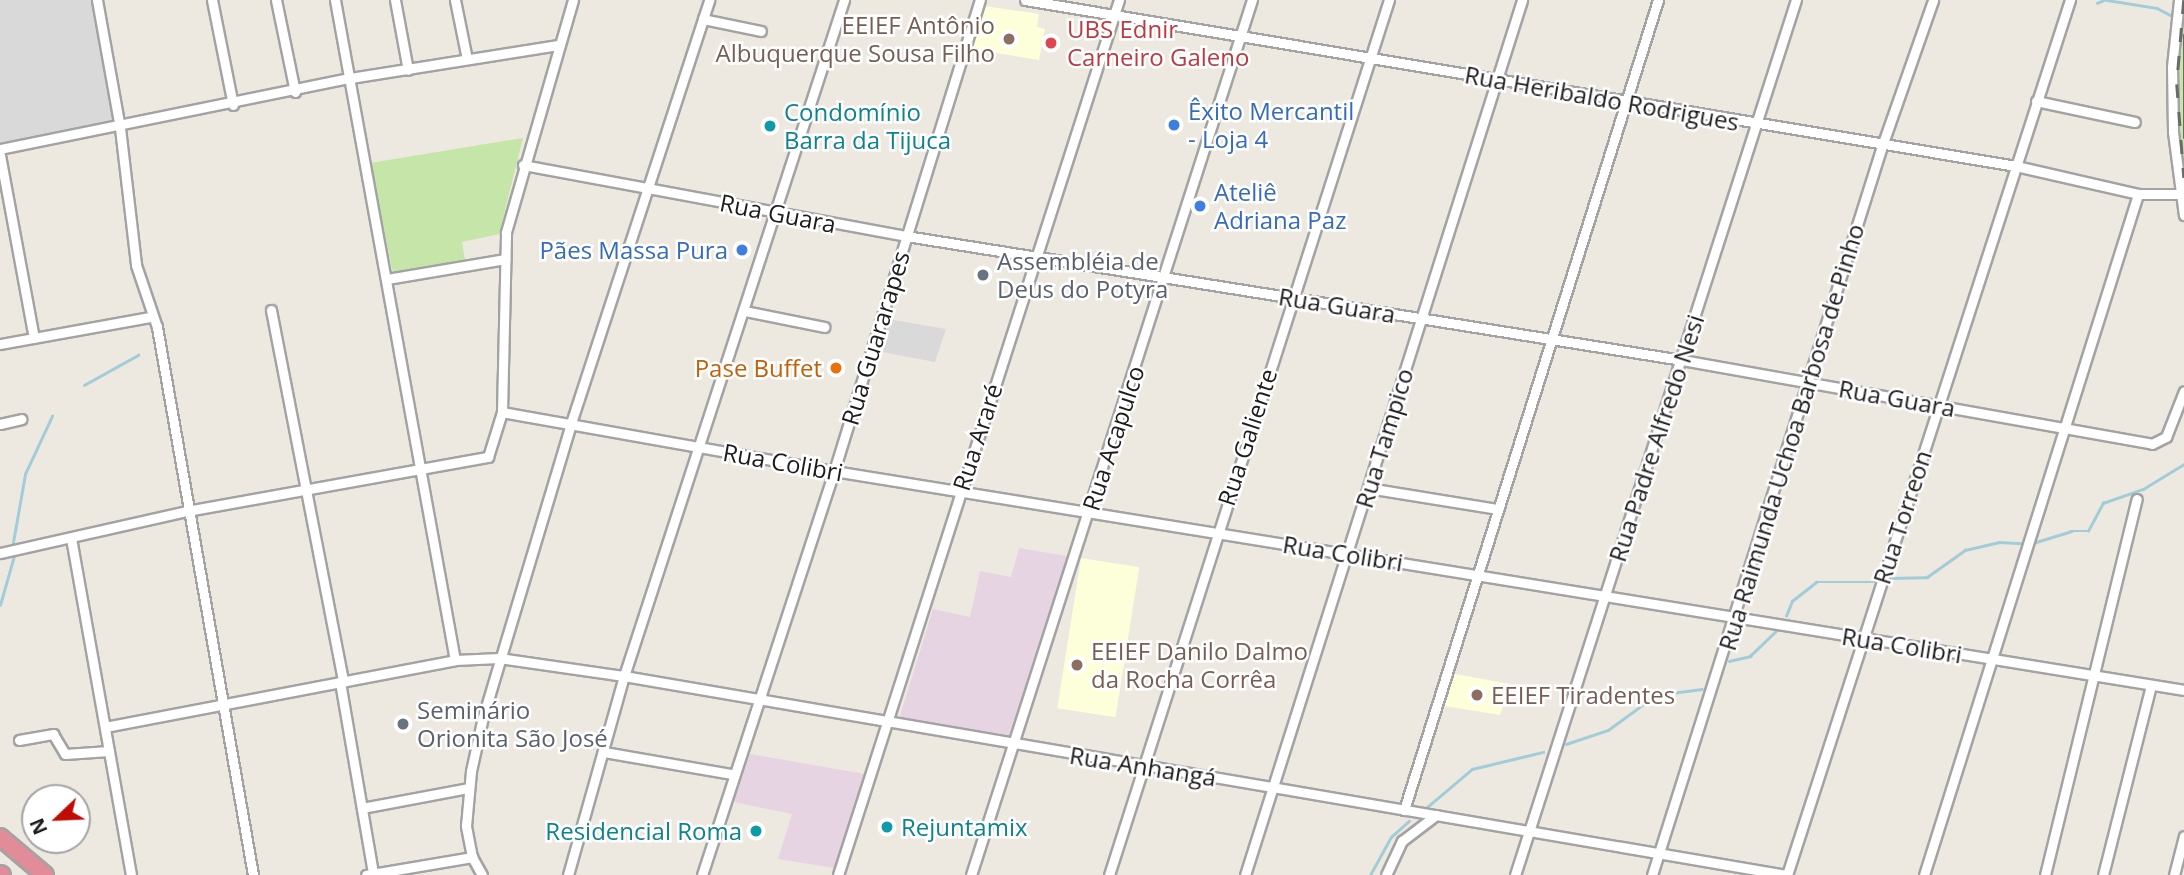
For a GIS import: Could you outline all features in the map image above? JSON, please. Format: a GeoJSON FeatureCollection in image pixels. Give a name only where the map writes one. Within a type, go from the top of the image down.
{"type":"FeatureCollection","features":[{"type":"Feature","properties":{"kind":"highway"},"geometry":{"type":"LineString","coordinates":[[0,837],[45,875]]}},
{"type":"Feature","properties":{"kind":"street"},"geometry":{"type":"LineString","coordinates":[[97,0],[120,128],[136,265],[150,317],[157,327],[187,511],[253,875]]}},
{"type":"Feature","properties":{"kind":"street"},"geometry":{"type":"LineString","coordinates":[[212,0],[233,105]]}},
{"type":"Feature","properties":{"kind":"street"},"geometry":{"type":"LineString","coordinates":[[276,0],[295,92]]}},
{"type":"Feature","properties":{"kind":"street"},"geometry":{"type":"LineString","coordinates":[[335,0],[455,660]]}},
{"type":"Feature","properties":{"kind":"street"},"geometry":{"type":"LineString","coordinates":[[395,0],[408,70]]}},
{"type":"Feature","properties":{"kind":"street"},"geometry":{"type":"LineString","coordinates":[[455,0],[467,59]]}},
{"type":"Feature","properties":{"kind":"street"},"geometry":{"type":"LineString","coordinates":[[0,553],[187,511],[488,457],[502,412],[506,232],[523,165],[573,0]]}},
{"type":"Feature","properties":{"kind":"street"},"geometry":{"type":"LineString","coordinates":[[482,875],[471,857],[466,826],[469,788],[499,659],[571,423],[709,0]]}},
{"type":"Feature","properties":{"kind":"street"},"geometry":{"type":"LineString","coordinates":[[568,875],[624,676],[702,448],[844,0]]}},
{"type":"Feature","properties":{"kind":"street","name":"Rua Guararapes"},"geometry":{"type":"LineString","coordinates":[[702,875],[732,774],[834,471],[980,0]]}},
{"type":"Feature","properties":{"kind":"street","name":"Rua Heribaldo Rodrigues"},"geometry":{"type":"LineString","coordinates":[[1025,0],[1371,56],[1623,104],[2016,166],[2138,194],[2179,194]]}},
{"type":"Feature","properties":{"kind":"street","name":"Rua Araré"},"geometry":{"type":"LineString","coordinates":[[838,875],[884,723],[1119,0]]}},
{"type":"Feature","properties":{"kind":"street","name":"Rua Acapulco"},"geometry":{"type":"LineString","coordinates":[[971,875],[1252,0]]}},
{"type":"Feature","properties":{"kind":"street","name":"Rua Galiente"},"geometry":{"type":"LineString","coordinates":[[1108,875],[1389,0]]}},
{"type":"Feature","properties":{"kind":"street","name":"Rua Tampico"},"geometry":{"type":"LineString","coordinates":[[1245,875],[1494,81],[1522,0]]}},
{"type":"Feature","properties":{"kind":"street"},"geometry":{"type":"LineString","coordinates":[[1404,810],[1623,104],[1658,0]]}},
{"type":"Feature","properties":{"kind":"street","name":"Rua Padre Alfredo Nesi"},"geometry":{"type":"LineString","coordinates":[[1515,875],[1796,0]]}},
{"type":"Feature","properties":{"kind":"street","name":"Rua Raimunda Uchoa Barbosa de Pinho"},"geometry":{"type":"LineString","coordinates":[[1652,875],[1882,146],[1933,0]]}},
{"type":"Feature","properties":{"kind":"street","name":"Rua Torreon"},"geometry":{"type":"LineString","coordinates":[[1786,875],[2070,0]]}},
{"type":"Feature","properties":{"kind":"street"},"geometry":{"type":"LineString","coordinates":[[2179,0],[2172,67],[2179,194],[2184,215]]}},
{"type":"Feature","properties":{"kind":"street"},"geometry":{"type":"LineString","coordinates":[[703,19],[761,31]]}},
{"type":"Feature","properties":{"kind":"street"},"geometry":{"type":"LineString","coordinates":[[0,149],[120,128],[351,78],[558,44]]}},
{"type":"Feature","properties":{"kind":"street"},"geometry":{"type":"LineString","coordinates":[[2036,101],[2135,122]]}},
{"type":"Feature","properties":{"kind":"street"},"geometry":{"type":"LineString","coordinates":[[0,155],[34,338]]}},
{"type":"Feature","properties":{"kind":"street","name":"Rua Guara"},"geometry":{"type":"LineString","coordinates":[[523,165],[1034,258],[1682,360],[2152,444],[2166,437],[2184,391]]}},
{"type":"Feature","properties":{"kind":"street"},"geometry":{"type":"LineString","coordinates":[[1924,875],[2138,194]]}},
{"type":"Feature","properties":{"kind":"street"},"geometry":{"type":"LineString","coordinates":[[387,279],[505,259]]}},
{"type":"Feature","properties":{"kind":"street"},"geometry":{"type":"LineString","coordinates":[[271,310],[341,682],[370,874],[471,857]]}},
{"type":"Feature","properties":{"kind":"street"},"geometry":{"type":"LineString","coordinates":[[745,311],[824,327]]}},
{"type":"Feature","properties":{"kind":"street"},"geometry":{"type":"LineString","coordinates":[[0,344],[150,317]]}},
{"type":"Feature","properties":{"kind":"street","name":"Rua Colibri"},"geometry":{"type":"LineString","coordinates":[[502,412],[834,471],[2184,690]]}},
{"type":"Feature","properties":{"kind":"street"},"geometry":{"type":"LineString","coordinates":[[0,424],[21,419]]}},
{"type":"Feature","properties":{"kind":"street"},"geometry":{"type":"LineString","coordinates":[[1368,488],[1498,509]]}},
{"type":"Feature","properties":{"kind":"street"},"geometry":{"type":"LineString","coordinates":[[2045,875],[2137,499]]}},
{"type":"Feature","properties":{"kind":"street"},"geometry":{"type":"LineString","coordinates":[[71,538],[131,875]]}},
{"type":"Feature","properties":{"kind":"street","name":"Rua Anhangá"},"geometry":{"type":"LineString","coordinates":[[105,727],[455,660],[499,659],[624,676],[884,723],[1786,875]]}},
{"type":"Feature","properties":{"kind":"street"},"geometry":{"type":"LineString","coordinates":[[2103,875],[2151,685]]}},
{"type":"Feature","properties":{"kind":"street"},"geometry":{"type":"LineString","coordinates":[[19,740],[53,734],[65,754],[109,751]]}},
{"type":"Feature","properties":{"kind":"street"},"geometry":{"type":"LineString","coordinates":[[604,752],[732,774]]}},
{"type":"Feature","properties":{"kind":"street"},"geometry":{"type":"LineString","coordinates":[[362,808],[469,788]]}},
{"type":"Feature","properties":{"kind":"street"},"geometry":{"type":"LineString","coordinates":[[1386,875],[1402,841],[1436,815]]}},
{"type":"Feature","properties":{"kind":"street"},"geometry":{"type":"LineString","coordinates":[[2174,875],[2184,836]]}},
{"type":"Feature","properties":{"kind":"shaded area"},"geometry":{"type":"Polygon","coordinates":[[[0,0],[97,0],[120,128],[0,149],[0,0]]]}},
{"type":"Feature","properties":{"kind":"shaded area","name":"EEIEF Antônio Albuquerque Sousa Filho"},"geometry":{"type":"Polygon","coordinates":[[[985,6],[1039,14],[1037,27],[1045,29],[1039,60],[972,49],[985,6]]]}},
{"type":"Feature","properties":{"kind":"shaded area"},"geometry":{"type":"Polygon","coordinates":[[[888,319],[946,329],[935,362],[877,351],[888,319]]]}},
{"type":"Feature","properties":{"kind":"shaded area"},"geometry":{"type":"Polygon","coordinates":[[[1019,548],[1067,556],[1009,735],[899,719],[933,609],[970,617],[980,571],[1011,577],[1019,548]]]}},
{"type":"Feature","properties":{"kind":"shaded area","name":"EEIEF Danilo Dalmo da Rocha Corrêa"},"geometry":{"type":"Polygon","coordinates":[[[1081,558],[1139,567],[1115,717],[1057,708],[1081,558]]]}},
{"type":"Feature","properties":{"kind":"shaded area","name":"EEIEF Tiradentes"},"geometry":{"type":"Polygon","coordinates":[[[1455,674],[1510,684],[1500,715],[1444,706],[1455,674]]]}},
{"type":"Feature","properties":{"kind":"shaded area"},"geometry":{"type":"Polygon","coordinates":[[[750,754],[865,774],[834,868],[778,859],[792,814],[734,802],[750,754]]]}},
{"type":"Feature","properties":{"kind":"green space"},"geometry":{"type":"Polygon","coordinates":[[[2180,0],[2184,0],[2184,199],[2173,103],[2180,0]]]}},
{"type":"Feature","properties":{"kind":"green space"},"geometry":{"type":"Polygon","coordinates":[[[523,138],[499,234],[462,242],[465,260],[393,273],[370,163],[523,138]]]}},
{"type":"Feature","properties":{"kind":"waterway"},"geometry":{"type":"LineString","coordinates":[[2097,3],[2104,0]]}},
{"type":"Feature","properties":{"kind":"waterway"},"geometry":{"type":"LineString","coordinates":[[2107,0],[2157,8],[2172,16]]}},
{"type":"Feature","properties":{"kind":"waterway"},"geometry":{"type":"LineString","coordinates":[[84,385],[138,355]]}},
{"type":"Feature","properties":{"kind":"waterway"},"geometry":{"type":"LineString","coordinates":[[12,548],[25,474],[52,416]]}},
{"type":"Feature","properties":{"kind":"waterway"},"geometry":{"type":"LineString","coordinates":[[2036,542],[2071,531],[2088,531],[2103,503],[2143,489],[2184,464]]}},
{"type":"Feature","properties":{"kind":"waterway"},"geometry":{"type":"LineString","coordinates":[[1888,578],[1927,577],[1965,550],[1999,542],[2021,543]]}},
{"type":"Feature","properties":{"kind":"waterway"},"geometry":{"type":"LineString","coordinates":[[0,605],[14,556]]}},
{"type":"Feature","properties":{"kind":"waterway"},"geometry":{"type":"LineString","coordinates":[[1786,616],[1792,601],[1816,582],[1875,582]]}},
{"type":"Feature","properties":{"kind":"waterway"},"geometry":{"type":"LineString","coordinates":[[1729,661],[1750,656],[1776,631]]}},
{"type":"Feature","properties":{"kind":"waterway"},"geometry":{"type":"LineString","coordinates":[[1566,744],[1608,730],[1656,695],[1702,689]]}},
{"type":"Feature","properties":{"kind":"waterway"},"geometry":{"type":"LineString","coordinates":[[1426,808],[1472,769],[1543,752]]}},
{"type":"Feature","properties":{"kind":"waterway"},"geometry":{"type":"LineString","coordinates":[[1370,875],[1391,837],[1409,821]]}},
{"type":"Feature","properties":{"kind":"tram line"},"geometry":{"type":"LineString","coordinates":[[2184,35],[2184,138]]}},
{"type":"Feature","properties":{"kind":"railway"},"geometry":{"type":"LineString","coordinates":[[2184,0],[2177,84],[2184,178]]}},
{"type":"Feature","properties":{"kind":"place","name":"EEIEF Antônio Albuquerque Sousa Filho"},"geometry":{"type":"Point","coordinates":[1009,39]}},
{"type":"Feature","properties":{"kind":"place","name":"UBS Ednir Carneiro Galeno"},"geometry":{"type":"Point","coordinates":[1051,43]}},
{"type":"Feature","properties":{"kind":"place","name":"Êxito Mercantil - Loja 4"},"geometry":{"type":"Point","coordinates":[1174,125]}},
{"type":"Feature","properties":{"kind":"place","name":"Condomínio Barra da Tijuca"},"geometry":{"type":"Point","coordinates":[770,126]}},
{"type":"Feature","properties":{"kind":"place","name":"Ateliê Adriana Paz"},"geometry":{"type":"Point","coordinates":[1200,206]}},
{"type":"Feature","properties":{"kind":"place","name":"Pães Massa Pura"},"geometry":{"type":"Point","coordinates":[742,250]}},
{"type":"Feature","properties":{"kind":"place","name":"Assembléia de Deus do Potyra"},"geometry":{"type":"Point","coordinates":[983,275]}},
{"type":"Feature","properties":{"kind":"place","name":"Pase Buffet"},"geometry":{"type":"Point","coordinates":[836,368]}},
{"type":"Feature","properties":{"kind":"place","name":"EEIEF Danilo Dalmo da Rocha Corrêa"},"geometry":{"type":"Point","coordinates":[1077,665]}},
{"type":"Feature","properties":{"kind":"place","name":"EEIEF Tiradentes"},"geometry":{"type":"Point","coordinates":[1477,695]}},
{"type":"Feature","properties":{"kind":"place","name":"Seminário Orionita São José"},"geometry":{"type":"Point","coordinates":[403,724]}},
{"type":"Feature","properties":{"kind":"place","name":"Rejuntamix"},"geometry":{"type":"Point","coordinates":[887,827]}},
{"type":"Feature","properties":{"kind":"place","name":"Residencial Roma"},"geometry":{"type":"Point","coordinates":[756,831]}}]}
